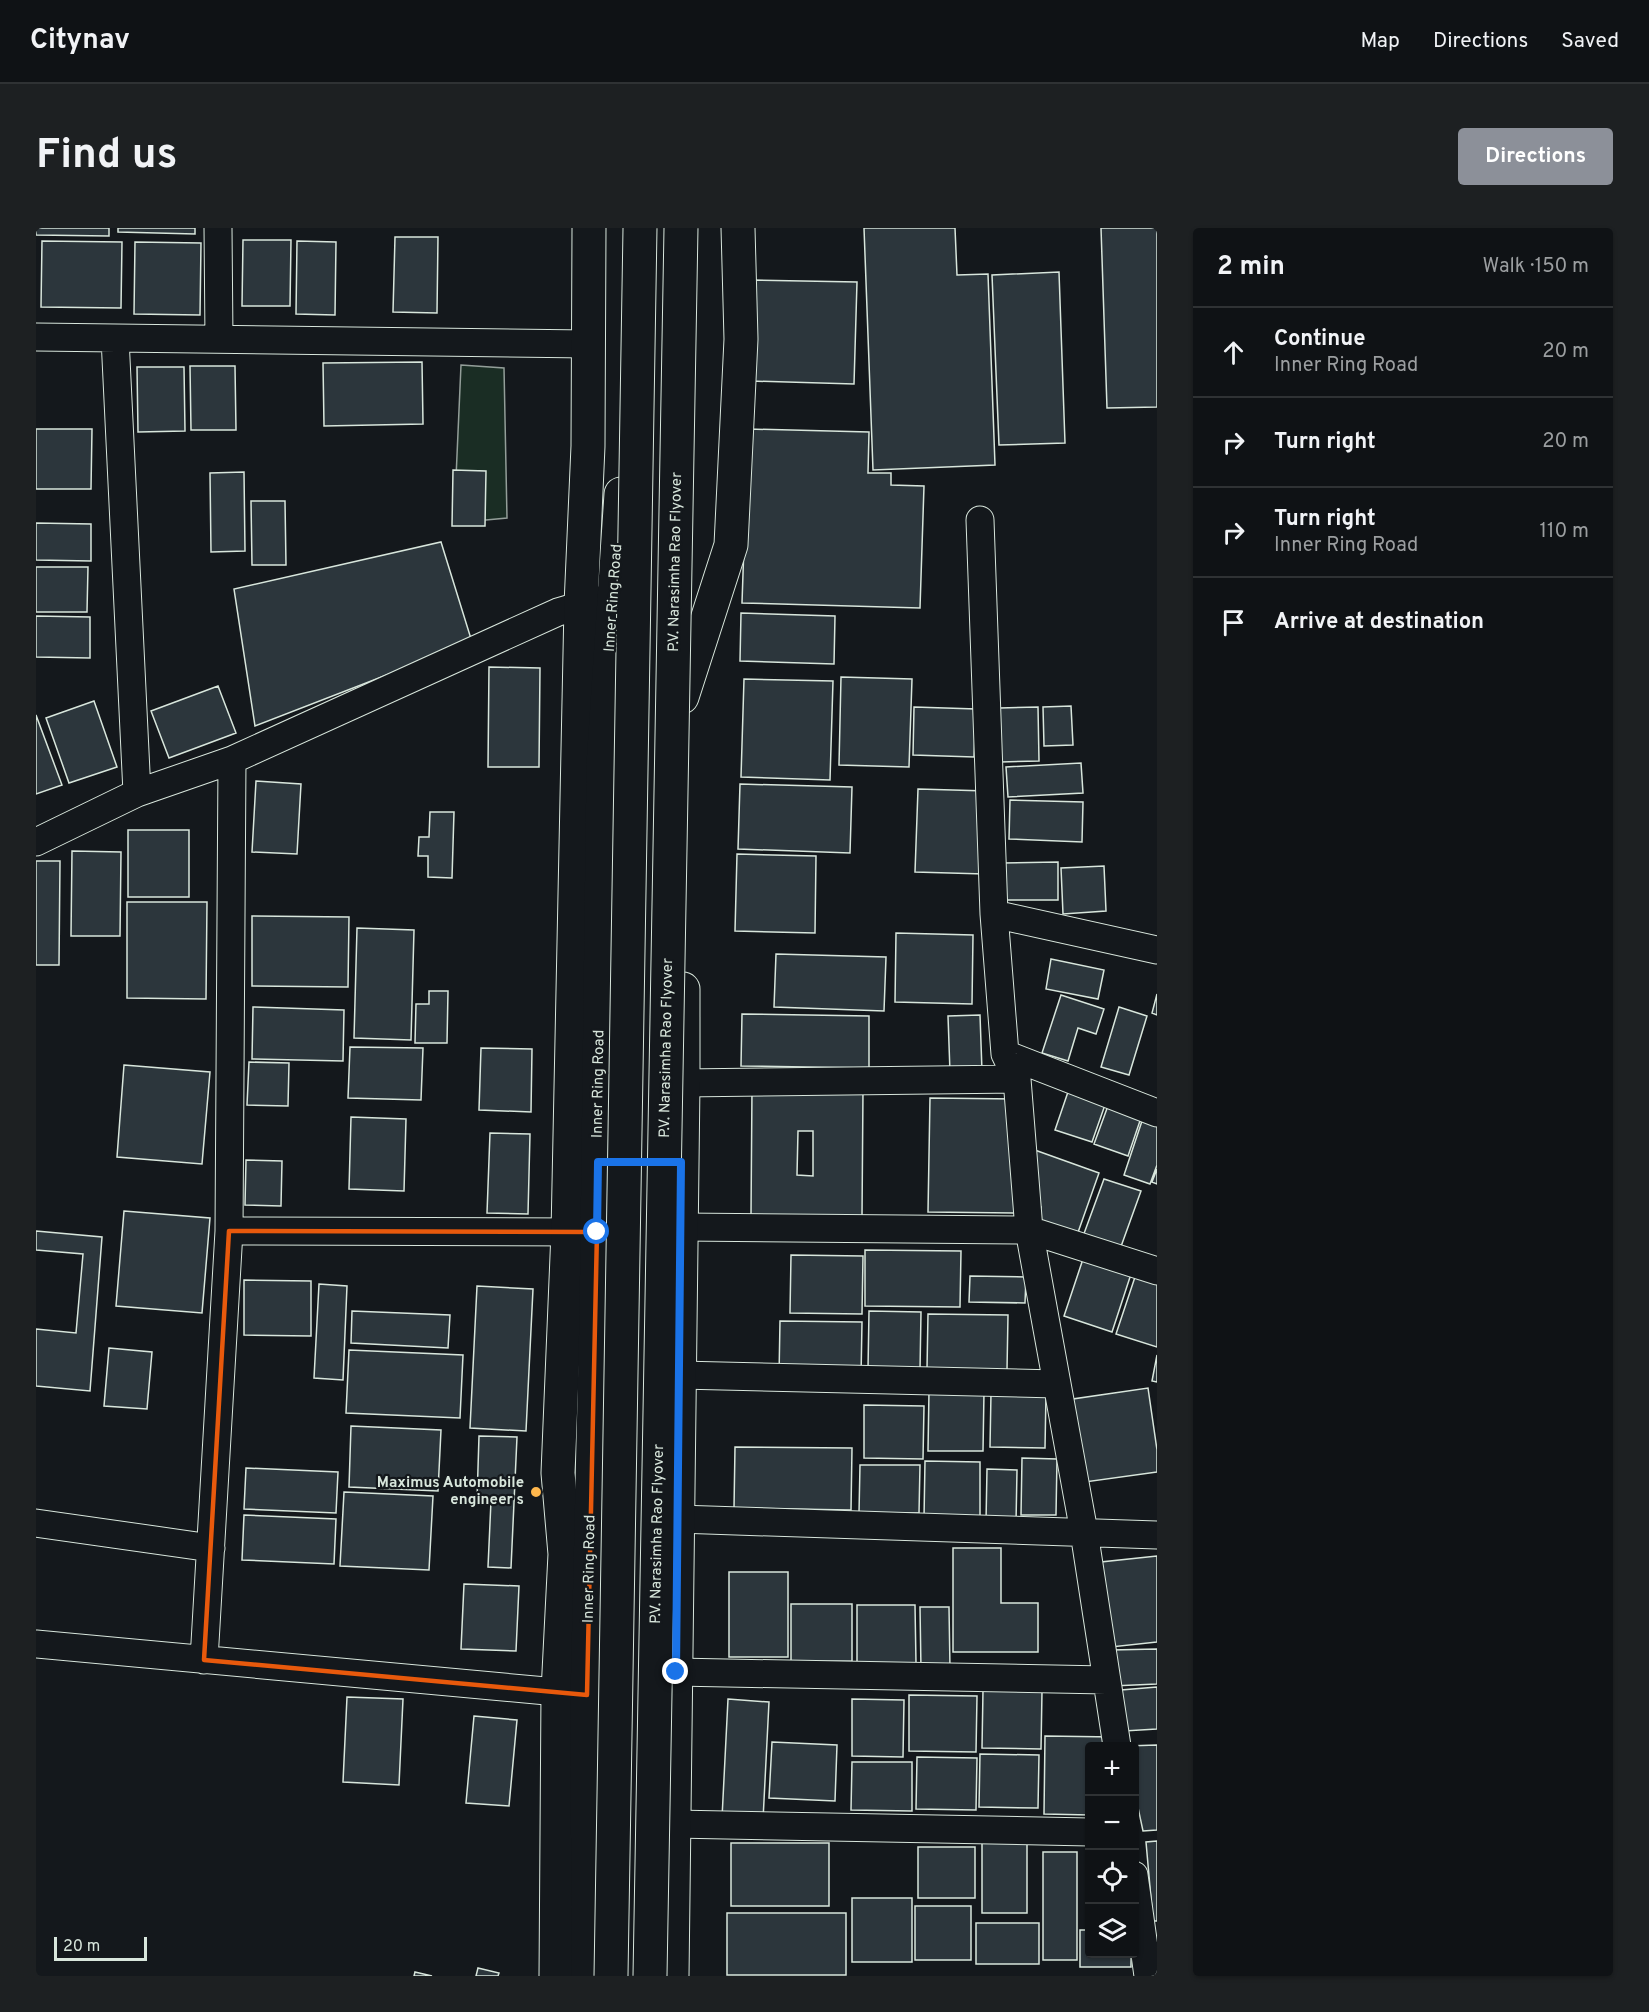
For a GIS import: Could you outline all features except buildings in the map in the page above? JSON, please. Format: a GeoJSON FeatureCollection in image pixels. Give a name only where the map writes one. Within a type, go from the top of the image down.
{"type":"FeatureCollection","features":[{"type":"Feature","properties":{"kind":"main road"},"geometry":{"type":"LineString","coordinates":[[582,1232],[582,605],[588,446],[589,228]]}},
{"type":"Feature","properties":{"kind":"main road"},"geometry":{"type":"LineString","coordinates":[[631,228],[637,424]]}},
{"type":"Feature","properties":{"kind":"main road","name":"Inner Ring Road"},"geometry":{"type":"LineString","coordinates":[[588,1976],[573,1693],[582,1232],[598,1162],[603,764],[632,346],[631,228]]}},
{"type":"Feature","properties":{"kind":"main road"},"geometry":{"type":"LineString","coordinates":[[611,1976],[640,228]]}},
{"type":"Feature","properties":{"kind":"main road","name":"P.V. Narasimha Rao Flyover"},"geometry":{"type":"LineString","coordinates":[[650,1976],[681,228]]}},
{"type":"Feature","properties":{"kind":"main road"},"geometry":{"type":"LineString","coordinates":[[678,424],[689,228]]}},
{"type":"Feature","properties":{"kind":"main road"},"geometry":{"type":"LineString","coordinates":[[672,1976],[681,1162],[684,1083],[681,697],[689,228]]}},
{"type":"Feature","properties":{"kind":"main road"},"geometry":{"type":"LineString","coordinates":[[681,697],[730,545],[741,339],[738,228]]}},
{"type":"Feature","properties":{"kind":"main road"},"geometry":{"type":"LineString","coordinates":[[598,1162],[681,1162]]}},
{"type":"Feature","properties":{"kind":"main road"},"geometry":{"type":"LineString","coordinates":[[556,1976],[573,1693]]}},
{"type":"Feature","properties":{"kind":"street"},"geometry":{"type":"LineString","coordinates":[[218,228],[219,339]]}},
{"type":"Feature","properties":{"kind":"street"},"geometry":{"type":"LineString","coordinates":[[36,337],[588,344]]}},
{"type":"Feature","properties":{"kind":"street"},"geometry":{"type":"LineString","coordinates":[[115,338],[137,794]]}},
{"type":"Feature","properties":{"kind":"street"},"geometry":{"type":"LineString","coordinates":[[980,520],[994,914],[1005,1054],[1017,1079],[1029,1230],[1084,1532],[1116,1742]]}},
{"type":"Feature","properties":{"kind":"street"},"geometry":{"type":"LineString","coordinates":[[36,842],[137,794],[232,760],[558,612],[614,595]]}},
{"type":"Feature","properties":{"kind":"street"},"geometry":{"type":"LineString","coordinates":[[204,1660],[229,1231],[232,760]]}},
{"type":"Feature","properties":{"kind":"street"},"geometry":{"type":"LineString","coordinates":[[994,914],[1157,950]]}},
{"type":"Feature","properties":{"kind":"street"},"geometry":{"type":"LineString","coordinates":[[1005,1054],[1157,1113]]}},
{"type":"Feature","properties":{"kind":"street"},"geometry":{"type":"LineString","coordinates":[[684,1083],[1017,1079]]}},
{"type":"Feature","properties":{"kind":"street"},"geometry":{"type":"LineString","coordinates":[[681,1227],[1029,1230],[1157,1271]]}},
{"type":"Feature","properties":{"kind":"street"},"geometry":{"type":"LineString","coordinates":[[229,1231],[582,1232]]}},
{"type":"Feature","properties":{"kind":"street"},"geometry":{"type":"LineString","coordinates":[[680,1375],[1057,1384]]}},
{"type":"Feature","properties":{"kind":"street"},"geometry":{"type":"LineString","coordinates":[[678,1519],[1157,1534]]}},
{"type":"Feature","properties":{"kind":"street"},"geometry":{"type":"LineString","coordinates":[[36,1523],[211,1548]]}},
{"type":"Feature","properties":{"kind":"street"},"geometry":{"type":"LineString","coordinates":[[36,1644],[573,1693]]}},
{"type":"Feature","properties":{"kind":"street"},"geometry":{"type":"LineString","coordinates":[[676,1672],[1106,1680]]}},
{"type":"Feature","properties":{"kind":"street"},"geometry":{"type":"LineString","coordinates":[[674,1824],[1085,1832]]}},
{"type":"Feature","properties":{"kind":"street"},"geometry":{"type":"LineString","coordinates":[[1138,1904],[1148,1976]]}},
{"type":"Feature","properties":{"kind":"highlighted area"},"geometry":{"type":"Polygon","coordinates":[[[229,1231],[597,1232],[587,1695],[204,1660],[229,1231]]]}},
{"type":"Feature","properties":{"kind":"green space"},"geometry":{"type":"Polygon","coordinates":[[[461,365],[504,368],[507,518],[454,523],[461,365]]]}},
{"type":"Feature","properties":{"kind":"place","name":"Maximus Automobile engineer s"},"geometry":{"type":"Point","coordinates":[536,1492]}},
{"type":"Feature","properties":{"kind":"route"},"geometry":{"type":"LineString","coordinates":[[597,1232],[598,1162],[681,1162],[676,1672]]}}]}
